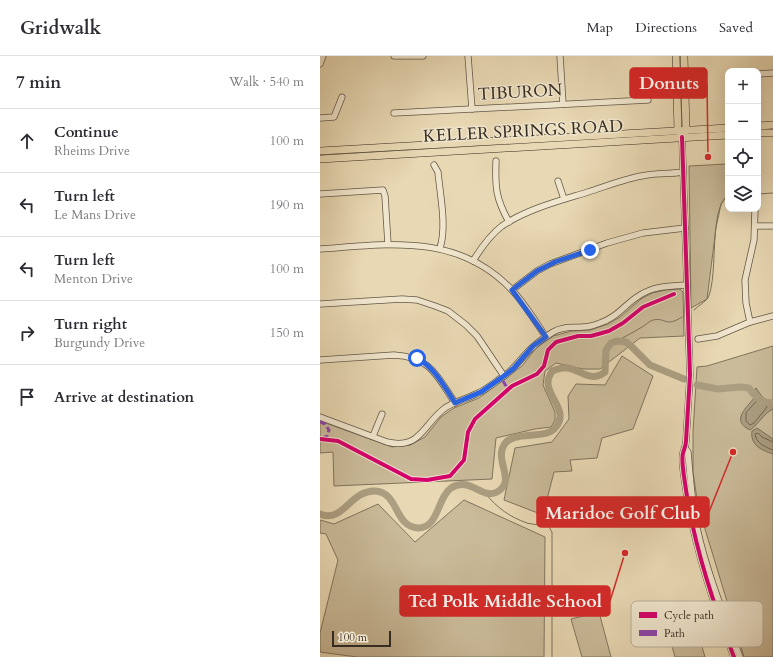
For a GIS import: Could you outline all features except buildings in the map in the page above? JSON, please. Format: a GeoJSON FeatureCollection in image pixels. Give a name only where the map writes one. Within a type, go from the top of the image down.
{"type":"FeatureCollection","features":[{"type":"Feature","properties":{"kind":"main road"},"geometry":{"type":"LineString","coordinates":[[676,56],[680,70],[682,133]]}},
{"type":"Feature","properties":{"kind":"main road"},"geometry":{"type":"LineString","coordinates":[[680,70],[684,56]]}},
{"type":"Feature","properties":{"kind":"main road"},"geometry":{"type":"LineString","coordinates":[[761,126],[773,125]]}},
{"type":"Feature","properties":{"kind":"main road","name":"KELLER SPRINGS ROAD"},"geometry":{"type":"LineString","coordinates":[[320,159],[682,133],[725,128]]}},
{"type":"Feature","properties":{"kind":"main road","name":"KELLER SPRINGS ROAD"},"geometry":{"type":"LineString","coordinates":[[320,151],[682,133],[725,135]]}},
{"type":"Feature","properties":{"kind":"main road"},"geometry":{"type":"LineString","coordinates":[[761,133],[773,133]]}},
{"type":"Feature","properties":{"kind":"street"},"geometry":{"type":"LineString","coordinates":[[320,64],[324,56]]}},
{"type":"Feature","properties":{"kind":"street"},"geometry":{"type":"LineString","coordinates":[[394,56],[423,56]]}},
{"type":"Feature","properties":{"kind":"street"},"geometry":{"type":"LineString","coordinates":[[468,56],[472,109]]}},
{"type":"Feature","properties":{"kind":"street"},"geometry":{"type":"LineString","coordinates":[[560,56],[563,104]]}},
{"type":"Feature","properties":{"kind":"street"},"geometry":{"type":"LineString","coordinates":[[761,74],[773,73]]}},
{"type":"Feature","properties":{"kind":"street"},"geometry":{"type":"LineString","coordinates":[[320,118],[334,117],[342,97]]}},
{"type":"Feature","properties":{"kind":"street","name":"TIBURON"},"geometry":{"type":"LineString","coordinates":[[394,113],[648,100]]}},
{"type":"Feature","properties":{"kind":"street"},"geometry":{"type":"LineString","coordinates":[[682,133],[690,375],[686,448],[688,452],[694,511],[715,601]]}},
{"type":"Feature","properties":{"kind":"street"},"geometry":{"type":"LineString","coordinates":[[496,161],[497,192],[500,206],[509,222]]}},
{"type":"Feature","properties":{"kind":"street"},"geometry":{"type":"LineString","coordinates":[[434,165],[438,172],[443,228],[443,240],[440,248]]}},
{"type":"Feature","properties":{"kind":"street"},"geometry":{"type":"LineString","coordinates":[[473,261],[493,233],[509,222],[564,199],[635,177],[683,172]]}},
{"type":"Feature","properties":{"kind":"street"},"geometry":{"type":"LineString","coordinates":[[558,181],[564,199]]}},
{"type":"Feature","properties":{"kind":"street"},"geometry":{"type":"LineString","coordinates":[[320,194],[383,190],[385,196],[388,244]]}},
{"type":"Feature","properties":{"kind":"street"},"geometry":{"type":"LineString","coordinates":[[750,322],[746,303],[745,280],[754,240],[755,212]]}},
{"type":"Feature","properties":{"kind":"street"},"geometry":{"type":"LineString","coordinates":[[755,226],[773,226]]}},
{"type":"Feature","properties":{"kind":"street"},"geometry":{"type":"LineString","coordinates":[[512,290],[537,271],[550,264],[607,243],[643,233],[685,228]]}},
{"type":"Feature","properties":{"kind":"street"},"geometry":{"type":"LineString","coordinates":[[320,249],[388,244],[440,248],[459,254],[473,261],[502,280],[512,290],[546,337]]}},
{"type":"Feature","properties":{"kind":"street"},"geometry":{"type":"LineString","coordinates":[[320,417],[397,444],[407,443],[416,439],[436,416],[446,408],[481,392],[504,376],[514,368],[533,346],[554,331],[561,328],[592,326],[611,318],[640,295],[653,289],[663,286],[687,285]]}},
{"type":"Feature","properties":{"kind":"street"},"geometry":{"type":"LineString","coordinates":[[320,304],[402,299],[417,300],[442,308],[459,318],[466,325],[476,336],[504,376]]}},
{"type":"Feature","properties":{"kind":"street"},"geometry":{"type":"LineString","coordinates":[[698,339],[717,336],[750,322],[773,316]]}},
{"type":"Feature","properties":{"kind":"street"},"geometry":{"type":"LineString","coordinates":[[320,360],[394,355],[417,358],[432,370],[455,403]]}},
{"type":"Feature","properties":{"kind":"street"},"geometry":{"type":"LineString","coordinates":[[373,436],[382,414]]}},
{"type":"Feature","properties":{"kind":"street"},"geometry":{"type":"LineString","coordinates":[[707,570],[719,601]]}},
{"type":"Feature","properties":{"kind":"street"},"geometry":{"type":"LineString","coordinates":[[730,647],[734,657]]}},
{"type":"Feature","properties":{"kind":"street"},"geometry":{"type":"LineString","coordinates":[[736,647],[740,657]]}},
{"type":"Feature","properties":{"kind":"shaded area"},"geometry":{"type":"Polygon","coordinates":[[[725,164],[725,199],[721,204],[716,228],[707,299],[691,308],[689,166],[725,164]]]}},
{"type":"Feature","properties":{"kind":"shaded area"},"geometry":{"type":"Polygon","coordinates":[[[680,289],[683,292],[684,336],[640,338],[600,369],[583,369],[556,363],[545,371],[543,385],[555,412],[555,420],[551,427],[496,438],[492,479],[334,486],[333,452],[320,453],[320,421],[392,447],[410,445],[425,437],[441,417],[454,408],[479,398],[522,366],[536,348],[553,336],[572,331],[590,330],[608,324],[620,317],[641,299],[652,293],[680,289]]]}},
{"type":"Feature","properties":{"kind":"shaded area"},"geometry":{"type":"Polygon","coordinates":[[[773,346],[773,657],[744,657],[741,647],[763,647],[763,601],[727,601],[698,506],[693,472],[693,432],[697,367],[707,366],[773,346]]]}},
{"type":"Feature","properties":{"kind":"shaded area"},"geometry":{"type":"Polygon","coordinates":[[[622,356],[653,376],[633,429],[602,438],[597,458],[570,460],[572,471],[554,472],[543,515],[504,500],[515,448],[552,442],[569,419],[568,396],[576,384],[605,385],[622,356]]]}},
{"type":"Feature","properties":{"kind":"shaded area"},"geometry":{"type":"Polygon","coordinates":[[[464,500],[545,537],[544,657],[357,657],[320,652],[320,633],[338,560],[326,534],[320,533],[320,520],[334,524],[378,504],[415,542],[464,500]]]}},
{"type":"Feature","properties":{"kind":"shaded area"},"geometry":{"type":"Polygon","coordinates":[[[599,612],[611,657],[582,657],[571,619],[599,612]]]}},
{"type":"Feature","properties":{"kind":"shaded area"},"geometry":{"type":"Polygon","coordinates":[[[672,647],[702,647],[705,657],[675,657],[672,647]]]}},
{"type":"Feature","properties":{"kind":"water"},"geometry":{"type":"Polygon","coordinates":[[[756,388],[765,399],[773,400],[773,409],[750,430],[741,422],[741,418],[745,409],[755,397],[752,393],[756,388]]]}},
{"type":"Feature","properties":{"kind":"water"},"geometry":{"type":"Polygon","coordinates":[[[757,428],[773,439],[773,454],[761,449],[753,440],[752,431],[757,428]]]}},
{"type":"Feature","properties":{"kind":"waterway"},"geometry":{"type":"LineString","coordinates":[[761,194],[773,193]]}},
{"type":"Feature","properties":{"kind":"waterway"},"geometry":{"type":"LineString","coordinates":[[694,310],[708,298],[713,273],[718,214],[725,199]]}},
{"type":"Feature","properties":{"kind":"waterway"},"geometry":{"type":"LineString","coordinates":[[617,341],[657,319],[672,322],[682,317]]}},
{"type":"Feature","properties":{"kind":"waterway"},"geometry":{"type":"LineString","coordinates":[[320,514],[328,516],[335,514],[359,496],[366,492],[375,491],[383,493],[388,497],[405,522],[410,526],[418,528],[425,527],[430,523],[434,518],[443,498],[451,488],[458,485],[464,485],[486,493],[491,494],[497,492],[503,487],[505,482],[502,451],[508,440],[515,437],[538,435],[551,431],[556,427],[559,421],[559,410],[549,388],[548,382],[552,371],[560,368],[566,368],[591,376],[600,375],[605,372],[606,350],[611,343],[617,341],[626,342],[650,365],[684,379]]}},
{"type":"Feature","properties":{"kind":"waterway"},"geometry":{"type":"LineString","coordinates":[[697,385],[718,389],[740,387],[749,388],[759,399],[773,403]]}},
{"type":"Feature","properties":{"kind":"waterway"},"geometry":{"type":"LineString","coordinates":[[486,494],[499,508],[509,515],[527,523],[549,527],[552,532],[552,657]]}},
{"type":"Feature","properties":{"kind":"marked path"},"geometry":{"type":"LineString","coordinates":[[503,381],[506,386],[505,392]]}},
{"type":"Feature","properties":{"kind":"marked path"},"geometry":{"type":"LineString","coordinates":[[320,422],[325,424],[329,430],[327,436],[322,439]]}},
{"type":"Feature","properties":{"kind":"cycle path"},"geometry":{"type":"LineString","coordinates":[[682,137],[690,375],[686,443],[682,456],[688,505],[693,528],[704,572],[714,601]]}},
{"type":"Feature","properties":{"kind":"cycle path"},"geometry":{"type":"LineString","coordinates":[[320,439],[338,441],[411,479],[427,480],[450,476],[464,460],[468,432],[475,419],[512,386],[537,374],[544,366],[548,350],[556,342],[578,336],[591,336],[609,331],[623,323],[643,307],[674,294]]}},
{"type":"Feature","properties":{"kind":"cycle path"},"geometry":{"type":"LineString","coordinates":[[730,647],[734,657]]}},
{"type":"Feature","properties":{"kind":"place","name":"Donuts"},"geometry":{"type":"Point","coordinates":[708,157]}},
{"type":"Feature","properties":{"kind":"place","name":"Maridoe Golf Club"},"geometry":{"type":"Point","coordinates":[733,452]}},
{"type":"Feature","properties":{"kind":"place","name":"Ted Polk Middle School"},"geometry":{"type":"Point","coordinates":[625,553]}},
{"type":"Feature","properties":{"kind":"route"},"geometry":{"type":"LineString","coordinates":[[417,358],[432,370],[455,403],[481,392],[514,368],[533,346],[546,337],[512,290],[526,278],[550,264],[590,250]]}}]}
